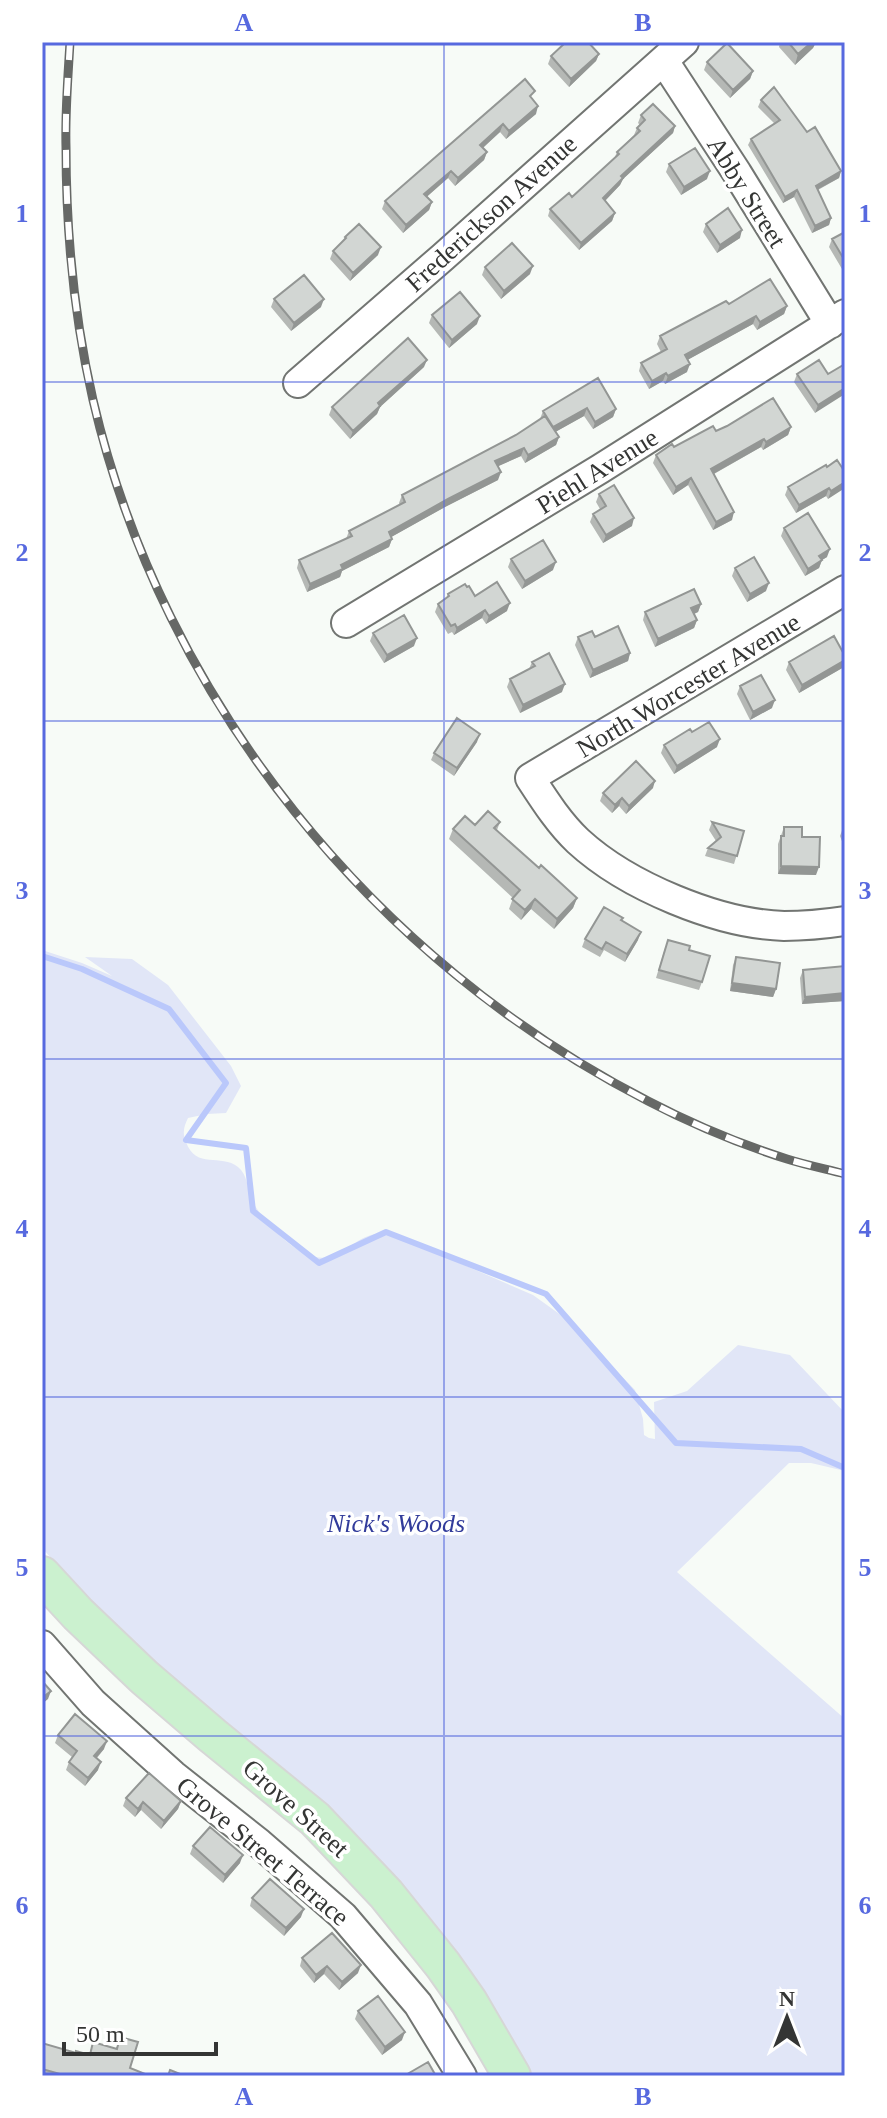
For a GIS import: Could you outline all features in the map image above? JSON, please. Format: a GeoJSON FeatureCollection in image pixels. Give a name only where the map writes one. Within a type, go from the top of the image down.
{"type":"FeatureCollection","features":[{"type":"Feature","properties":{"kind":"main road","name":"Grove Street"},"geometry":{"type":"LineString","coordinates":[[42,1575],[144,1677],[315,1819],[386,1894],[469,2002],[512,2076]]}},
{"type":"Feature","properties":{"kind":"street","name":"Abby Street"},"geometry":{"type":"LineString","coordinates":[[674,51],[737,173],[837,319]]}},
{"type":"Feature","properties":{"kind":"street","name":"Frederickson Avenue"},"geometry":{"type":"LineString","coordinates":[[298,383],[674,51]]}},
{"type":"Feature","properties":{"kind":"street","name":"Piehl Avenue"},"geometry":{"type":"LineString","coordinates":[[346,623],[600,469],[837,319]]}},
{"type":"Feature","properties":{"kind":"street","name":"North Worcester Avenue"},"geometry":{"type":"LineString","coordinates":[[845,590],[530,778],[554,814],[578,841],[632,879],[652,889],[745,922],[784,926],[845,921]]}},
{"type":"Feature","properties":{"kind":"street","name":"Grove Street Terrace"},"geometry":{"type":"LineString","coordinates":[[42,1645],[93,1703],[173,1775],[259,1843],[343,1916],[418,2004],[462,2076]]}},
{"type":"Feature","properties":{"kind":"green space","name":"Nick's Woods"},"geometry":{"type":"Polygon","coordinates":[[[42,950],[112,976],[85,957],[132,959],[168,985],[231,1066],[241,1086],[226,1113],[188,1118],[184,1136],[190,1151],[202,1159],[224,1161],[238,1167],[262,1217],[297,1249],[315,1257],[331,1257],[371,1235],[395,1235],[533,1295],[565,1318],[635,1390],[644,1435],[649,1438],[655,1439],[654,1402],[687,1391],[738,1345],[790,1355],[845,1413],[845,1471],[811,1463],[789,1463],[677,1572],[845,1719],[845,2076],[530,2076],[455,1954],[372,1851],[320,1801],[165,1673],[95,1606],[42,1548],[42,950]]]}},
{"type":"Feature","properties":{"kind":"building"},"geometry":{"type":"Polygon","coordinates":[[[566,42],[588,42],[599,54],[571,79],[551,56],[566,42]]]}},
{"type":"Feature","properties":{"kind":"building"},"geometry":{"type":"Polygon","coordinates":[[[788,42],[812,42],[798,54],[788,42]]]}},
{"type":"Feature","properties":{"kind":"building"},"geometry":{"type":"Polygon","coordinates":[[[727,43],[753,71],[733,90],[707,62],[727,43]]]}},
{"type":"Feature","properties":{"kind":"building"},"geometry":{"type":"Polygon","coordinates":[[[525,79],[535,91],[530,96],[538,106],[509,131],[503,124],[480,145],[487,152],[458,178],[451,171],[424,194],[432,202],[406,225],[385,201],[525,79]]]}},
{"type":"Feature","properties":{"kind":"building"},"geometry":{"type":"Polygon","coordinates":[[[774,87],[807,132],[815,127],[841,171],[816,186],[831,218],[815,226],[797,190],[785,197],[751,139],[780,120],[761,100],[774,87]]]}},
{"type":"Feature","properties":{"kind":"building"},"geometry":{"type":"Polygon","coordinates":[[[653,104],[675,126],[621,176],[623,178],[603,198],[615,213],[581,243],[550,209],[569,193],[572,197],[619,154],[617,152],[640,131],[637,128],[645,120],[641,115],[653,104]]]}},
{"type":"Feature","properties":{"kind":"building"},"geometry":{"type":"Polygon","coordinates":[[[695,148],[710,171],[684,187],[669,164],[695,148]]]}},
{"type":"Feature","properties":{"kind":"building"},"geometry":{"type":"Polygon","coordinates":[[[728,208],[742,230],[720,245],[706,224],[728,208]]]}},
{"type":"Feature","properties":{"kind":"building"},"geometry":{"type":"Polygon","coordinates":[[[359,224],[381,247],[353,273],[333,251],[359,224]]]}},
{"type":"Feature","properties":{"kind":"building"},"geometry":{"type":"Polygon","coordinates":[[[845,232],[845,261],[832,239],[845,232]]]}},
{"type":"Feature","properties":{"kind":"building"},"geometry":{"type":"Polygon","coordinates":[[[512,243],[533,266],[504,291],[485,267],[512,243]]]}},
{"type":"Feature","properties":{"kind":"building"},"geometry":{"type":"Polygon","coordinates":[[[304,275],[324,299],[294,323],[274,299],[304,275]]]}},
{"type":"Feature","properties":{"kind":"building"},"geometry":{"type":"Polygon","coordinates":[[[770,279],[787,306],[760,322],[756,316],[685,355],[690,364],[652,381],[641,363],[667,349],[660,336],[726,301],[729,304],[770,279]]]}},
{"type":"Feature","properties":{"kind":"building"},"geometry":{"type":"Polygon","coordinates":[[[460,292],[480,316],[452,340],[432,315],[460,292]]]}},
{"type":"Feature","properties":{"kind":"building"},"geometry":{"type":"Polygon","coordinates":[[[408,338],[427,360],[378,403],[380,406],[353,431],[332,407],[408,338]]]}},
{"type":"Feature","properties":{"kind":"building"},"geometry":{"type":"Polygon","coordinates":[[[819,360],[828,374],[845,364],[845,388],[818,405],[797,374],[819,360]]]}},
{"type":"Feature","properties":{"kind":"building"},"geometry":{"type":"Polygon","coordinates":[[[598,378],[616,409],[595,422],[587,408],[553,427],[543,411],[598,378]]]}},
{"type":"Feature","properties":{"kind":"building"},"geometry":{"type":"Polygon","coordinates":[[[773,398],[791,427],[711,469],[734,512],[716,522],[691,478],[676,487],[656,455],[672,444],[674,447],[713,426],[716,431],[727,426],[773,398]]]}},
{"type":"Feature","properties":{"kind":"building"},"geometry":{"type":"Polygon","coordinates":[[[545,416],[559,437],[528,455],[524,448],[495,461],[501,472],[389,532],[392,539],[341,565],[343,569],[310,584],[299,560],[352,536],[349,531],[405,502],[402,495],[516,435],[545,416]]]}},
{"type":"Feature","properties":{"kind":"building"},"geometry":{"type":"Polygon","coordinates":[[[837,460],[845,472],[845,482],[799,505],[788,487],[837,460]]]}},
{"type":"Feature","properties":{"kind":"building"},"geometry":{"type":"Polygon","coordinates":[[[614,485],[634,518],[606,535],[593,514],[606,506],[599,494],[614,485]]]}},
{"type":"Feature","properties":{"kind":"building"},"geometry":{"type":"Polygon","coordinates":[[[808,513],[830,549],[819,556],[822,560],[808,569],[784,528],[808,513]]]}},
{"type":"Feature","properties":{"kind":"building"},"geometry":{"type":"Polygon","coordinates":[[[543,540],[556,562],[525,581],[511,559],[543,540]]]}},
{"type":"Feature","properties":{"kind":"building"},"geometry":{"type":"Polygon","coordinates":[[[754,557],[769,583],[750,594],[735,568],[754,557]]]}},
{"type":"Feature","properties":{"kind":"building"},"geometry":{"type":"Polygon","coordinates":[[[497,582],[510,603],[489,616],[485,610],[457,628],[455,624],[451,626],[438,604],[448,594],[465,584],[475,596],[497,582]]]}},
{"type":"Feature","properties":{"kind":"building"},"geometry":{"type":"Polygon","coordinates":[[[694,589],[701,604],[691,608],[697,620],[658,639],[645,612],[694,589]]]}},
{"type":"Feature","properties":{"kind":"building"},"geometry":{"type":"Polygon","coordinates":[[[404,615],[417,638],[387,655],[373,633],[404,615]]]}},
{"type":"Feature","properties":{"kind":"building"},"geometry":{"type":"Polygon","coordinates":[[[618,626],[630,653],[593,670],[578,637],[592,631],[595,637],[618,626]]]}},
{"type":"Feature","properties":{"kind":"building"},"geometry":{"type":"Polygon","coordinates":[[[834,636],[845,660],[802,685],[789,662],[834,636]]]}},
{"type":"Feature","properties":{"kind":"building"},"geometry":{"type":"Polygon","coordinates":[[[549,653],[565,684],[523,705],[510,679],[535,666],[532,662],[549,653]]]}},
{"type":"Feature","properties":{"kind":"building"},"geometry":{"type":"Polygon","coordinates":[[[761,675],[775,700],[753,712],[740,686],[761,675]]]}},
{"type":"Feature","properties":{"kind":"building"},"geometry":{"type":"Polygon","coordinates":[[[457,718],[480,734],[457,768],[434,753],[457,718]]]}},
{"type":"Feature","properties":{"kind":"building"},"geometry":{"type":"Polygon","coordinates":[[[709,722],[720,739],[677,766],[664,745],[690,729],[692,732],[709,722]]]}},
{"type":"Feature","properties":{"kind":"building"},"geometry":{"type":"Polygon","coordinates":[[[636,761],[655,781],[629,806],[622,798],[615,805],[603,793],[636,761]]]}},
{"type":"Feature","properties":{"kind":"building"},"geometry":{"type":"Polygon","coordinates":[[[488,811],[500,822],[494,828],[577,898],[557,919],[535,899],[525,910],[512,899],[520,890],[453,829],[465,816],[475,825],[488,811]]]}},
{"type":"Feature","properties":{"kind":"building"},"geometry":{"type":"Polygon","coordinates":[[[712,822],[744,831],[737,856],[708,848],[721,837],[712,822]]]}},
{"type":"Feature","properties":{"kind":"building"},"geometry":{"type":"Polygon","coordinates":[[[784,827],[802,827],[802,837],[820,837],[819,867],[781,866],[784,827]]]}},
{"type":"Feature","properties":{"kind":"building"},"geometry":{"type":"Polygon","coordinates":[[[604,907],[641,932],[627,954],[606,942],[602,949],[585,939],[604,907]]]}},
{"type":"Feature","properties":{"kind":"building"},"geometry":{"type":"Polygon","coordinates":[[[668,940],[710,956],[702,982],[659,970],[668,940]]]}},
{"type":"Feature","properties":{"kind":"building"},"geometry":{"type":"Polygon","coordinates":[[[736,957],[780,963],[776,989],[732,983],[736,957]]]}},
{"type":"Feature","properties":{"kind":"building"},"geometry":{"type":"Polygon","coordinates":[[[845,966],[845,993],[805,997],[803,970],[845,966]]]}},
{"type":"Feature","properties":{"kind":"building"},"geometry":{"type":"Polygon","coordinates":[[[42,1681],[51,1691],[42,1698],[42,1681]]]}},
{"type":"Feature","properties":{"kind":"building"},"geometry":{"type":"Polygon","coordinates":[[[75,1714],[107,1741],[94,1756],[101,1762],[88,1778],[69,1762],[77,1751],[58,1735],[75,1714]]]}},
{"type":"Feature","properties":{"kind":"building"},"geometry":{"type":"Polygon","coordinates":[[[149,1773],[181,1801],[164,1821],[143,1802],[138,1809],[126,1798],[149,1773]]]}},
{"type":"Feature","properties":{"kind":"building"},"geometry":{"type":"Polygon","coordinates":[[[210,1827],[243,1855],[225,1875],[193,1846],[210,1827]]]}},
{"type":"Feature","properties":{"kind":"building"},"geometry":{"type":"Polygon","coordinates":[[[270,1879],[304,1909],[286,1928],[252,1898],[270,1879]]]}},
{"type":"Feature","properties":{"kind":"building"},"geometry":{"type":"Polygon","coordinates":[[[332,1933],[361,1965],[342,1982],[327,1966],[316,1975],[302,1958],[332,1933]]]}},
{"type":"Feature","properties":{"kind":"building"},"geometry":{"type":"Polygon","coordinates":[[[378,1996],[405,2032],[385,2047],[358,2011],[378,1996]]]}},
{"type":"Feature","properties":{"kind":"building"},"geometry":{"type":"Polygon","coordinates":[[[120,2037],[138,2042],[130,2068],[150,2076],[67,2076],[42,2069],[42,2043],[90,2055],[93,2042],[117,2049],[120,2037]]]}},
{"type":"Feature","properties":{"kind":"building"},"geometry":{"type":"Polygon","coordinates":[[[428,2062],[436,2076],[404,2076],[428,2062]]]}},
{"type":"Feature","properties":{"kind":"building"},"geometry":{"type":"Polygon","coordinates":[[[170,2070],[185,2076],[168,2076],[170,2070]]]}},
{"type":"Feature","properties":{"kind":"waterway"},"geometry":{"type":"LineString","coordinates":[[42,956],[82,969],[169,1009],[226,1083],[186,1140],[246,1148],[253,1211],[319,1263],[386,1232],[546,1294],[676,1443],[801,1449],[845,1468]]}},
{"type":"Feature","properties":{"kind":"railway"},"geometry":{"type":"LineString","coordinates":[[70,42],[66,134],[70,243],[76,306],[93,400],[126,511],[171,617],[227,718],[294,811],[371,897],[456,975],[549,1043],[648,1101],[752,1147],[845,1174]]}}]}
